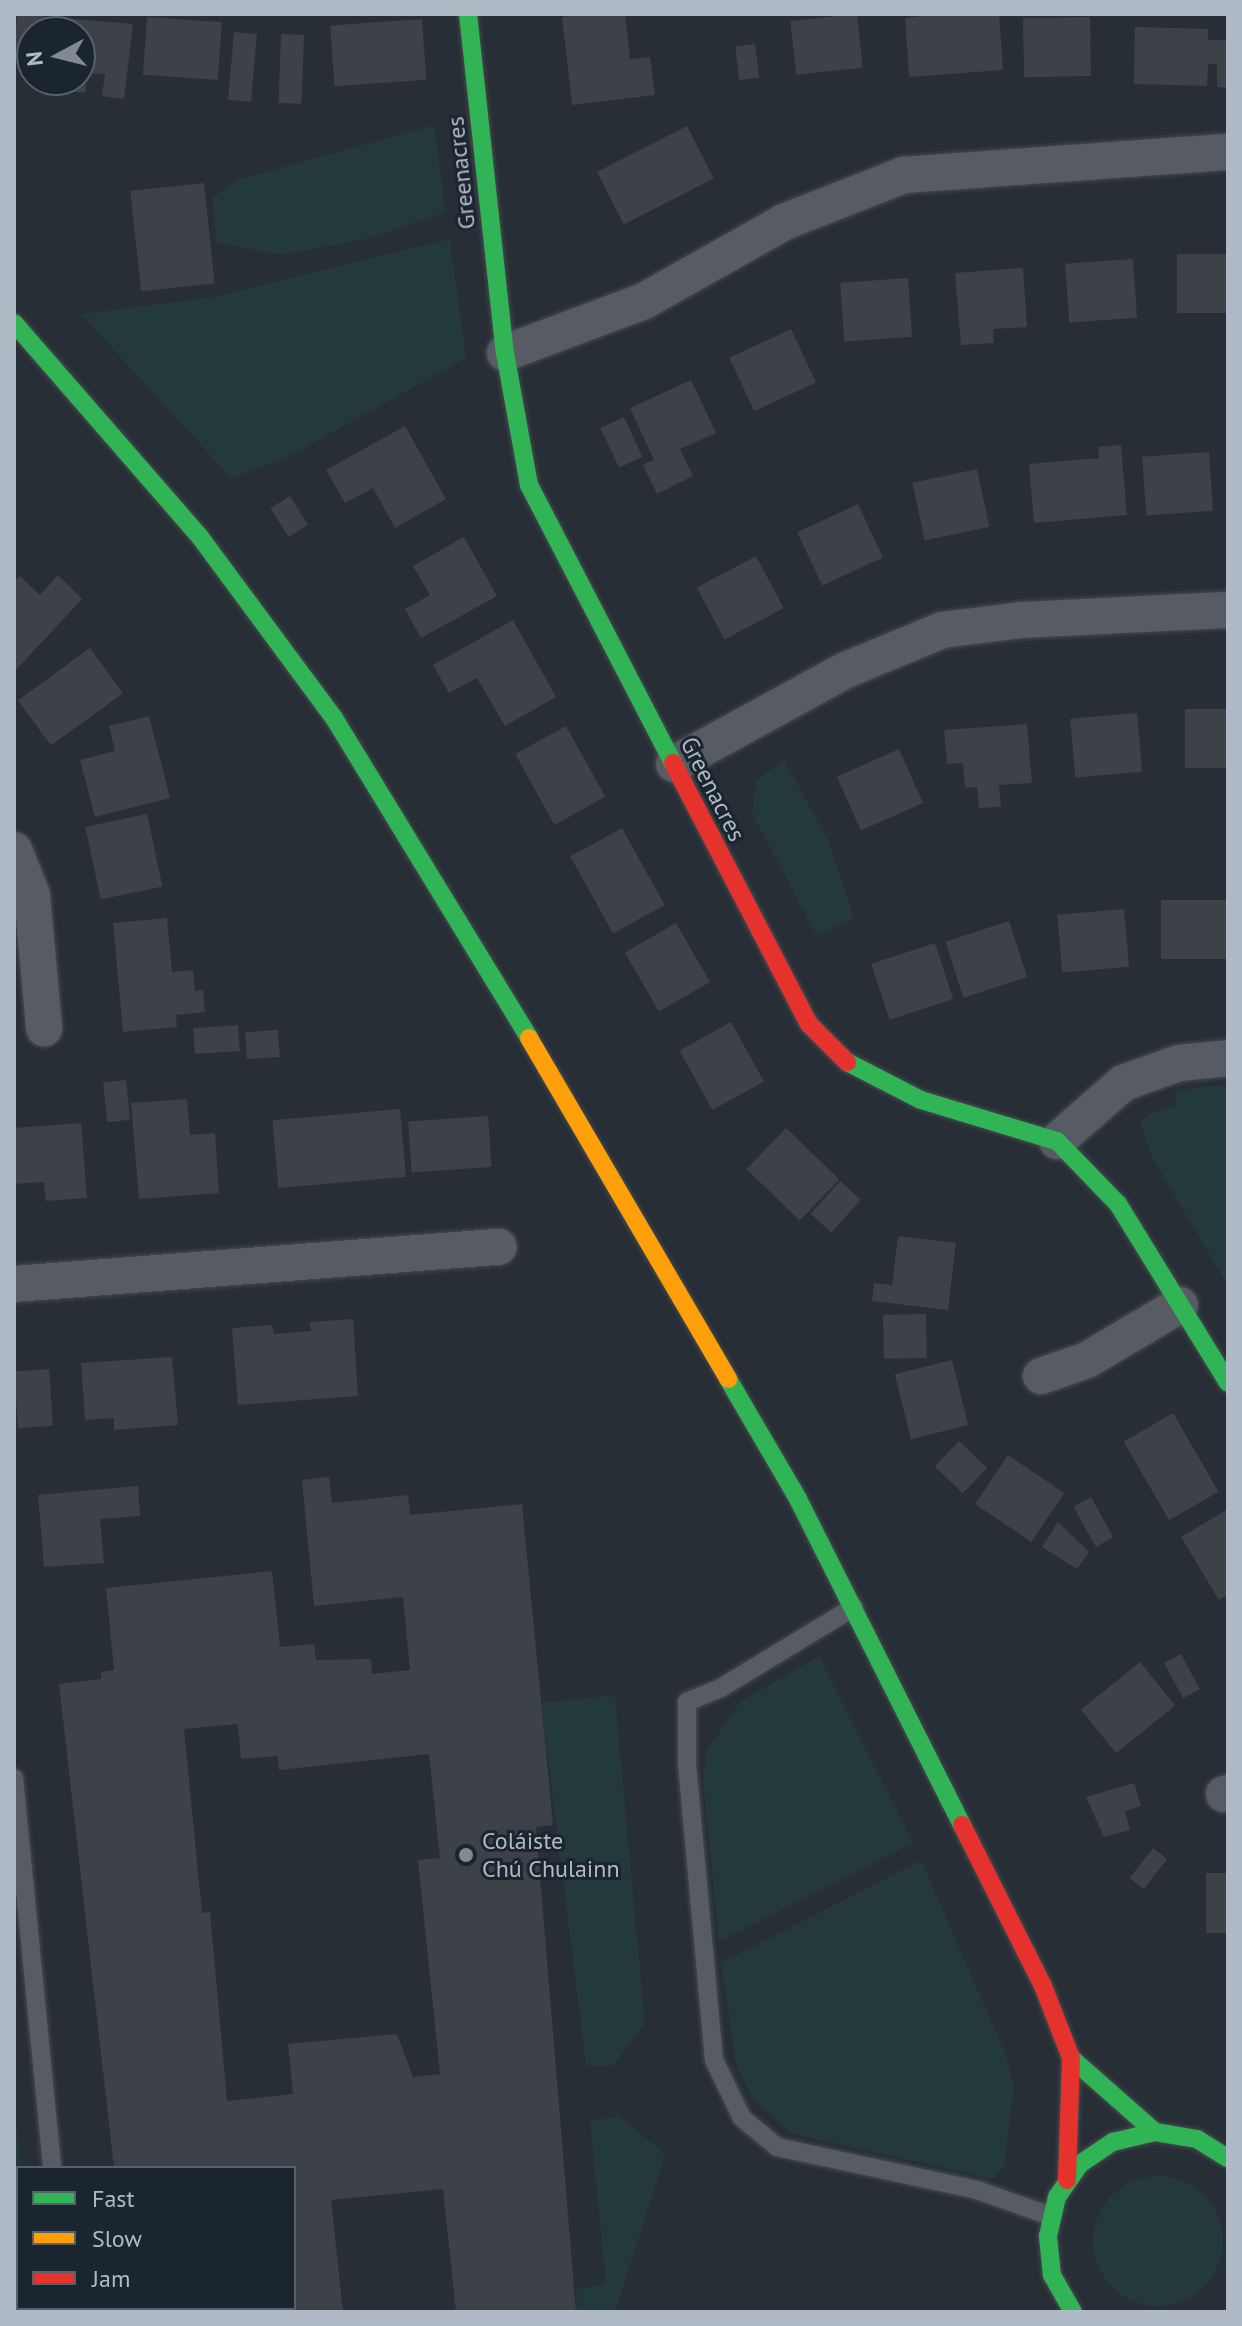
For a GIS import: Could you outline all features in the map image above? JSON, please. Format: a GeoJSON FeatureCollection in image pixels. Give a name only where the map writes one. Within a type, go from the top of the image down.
{"type":"FeatureCollection","features":[{"type":"Feature","properties":{"kind":"street","name":"Greenacres"},"geometry":{"type":"LineString","coordinates":[[468,14],[505,353],[529,485],[809,1024],[850,1065],[921,1100],[1057,1141],[1118,1204],[1228,1383]]}},
{"type":"Feature","properties":{"kind":"street"},"geometry":{"type":"LineString","coordinates":[[505,353],[644,301],[784,222],[904,175],[1228,152]]}},
{"type":"Feature","properties":{"kind":"street"},"geometry":{"type":"LineString","coordinates":[[14,323],[200,537],[334,718],[582,1128],[798,1499],[854,1607],[1043,1986],[1071,2058],[1067,2180],[1051,2216],[1052,2275],[1043,2312]]}},
{"type":"Feature","properties":{"kind":"street"},"geometry":{"type":"LineString","coordinates":[[674,764],[846,670],[942,630],[1022,620],[1228,610]]}},
{"type":"Feature","properties":{"kind":"street"},"geometry":{"type":"LineString","coordinates":[[14,850],[32,895],[44,1028]]}},
{"type":"Feature","properties":{"kind":"street"},"geometry":{"type":"LineString","coordinates":[[1057,1141],[1123,1083],[1179,1063],[1228,1058]]}},
{"type":"Feature","properties":{"kind":"street"},"geometry":{"type":"LineString","coordinates":[[14,1284],[499,1247]]}},
{"type":"Feature","properties":{"kind":"street"},"geometry":{"type":"LineString","coordinates":[[1041,1376],[1087,1360],[1180,1305]]}},
{"type":"Feature","properties":{"kind":"street"},"geometry":{"type":"LineString","coordinates":[[1071,2058],[1155,2132]]}},
{"type":"Feature","properties":{"kind":"street"},"geometry":{"type":"LineString","coordinates":[[1067,2180],[1113,2142],[1155,2132],[1197,2139],[1228,2158]]}},
{"type":"Feature","properties":{"kind":"street"},"geometry":{"type":"LineString","coordinates":[[1052,2275],[1073,2312]]}},
{"type":"Feature","properties":{"kind":"lane"},"geometry":{"type":"LineString","coordinates":[[854,1607],[721,1688],[687,1702],[687,1764],[714,2060],[742,2118],[777,2147],[977,2190],[1051,2216]]}},
{"type":"Feature","properties":{"kind":"lane"},"geometry":{"type":"LineString","coordinates":[[14,1778],[52,2166]]}},
{"type":"Feature","properties":{"kind":"green space"},"geometry":{"type":"Polygon","coordinates":[[[434,125],[446,212],[367,239],[283,255],[217,243],[212,198],[237,180],[434,125]]]}},
{"type":"Feature","properties":{"kind":"green space"},"geometry":{"type":"Polygon","coordinates":[[[450,239],[466,358],[286,458],[231,478],[81,314],[213,297],[450,239]]]}},
{"type":"Feature","properties":{"kind":"green space"},"geometry":{"type":"Polygon","coordinates":[[[784,759],[828,840],[854,917],[817,936],[752,813],[756,781],[784,759]]]}},
{"type":"Feature","properties":{"kind":"green space"},"geometry":{"type":"Polygon","coordinates":[[[1228,1085],[1228,1286],[1152,1157],[1140,1123],[1149,1114],[1175,1106],[1177,1090],[1228,1085]]]}},
{"type":"Feature","properties":{"kind":"green space"},"geometry":{"type":"Polygon","coordinates":[[[819,1656],[913,1843],[719,1942],[703,1782],[706,1751],[740,1702],[819,1656]]]}},
{"type":"Feature","properties":{"kind":"green space"},"geometry":{"type":"Polygon","coordinates":[[[615,1695],[645,2023],[613,2066],[586,2066],[541,1703],[615,1695]]]}},
{"type":"Feature","properties":{"kind":"green space"},"geometry":{"type":"Polygon","coordinates":[[[921,1860],[1006,2055],[1014,2087],[1004,2167],[992,2179],[793,2134],[751,2097],[737,2067],[721,1963],[921,1860]]]}},
{"type":"Feature","properties":{"kind":"green space"},"geometry":{"type":"Polygon","coordinates":[[[14,2099],[21,2166],[16,2166],[14,2271],[14,2099]]]}},
{"type":"Feature","properties":{"kind":"green space"},"geometry":{"type":"Polygon","coordinates":[[[619,2116],[663,2152],[664,2159],[615,2312],[577,2312],[576,2289],[606,2284],[590,2121],[619,2116]]]}},
{"type":"Feature","properties":{"kind":"green space"},"geometry":{"type":"Polygon","coordinates":[[[1158,2176],[1183,2181],[1204,2195],[1218,2216],[1223,2241],[1218,2266],[1204,2287],[1183,2301],[1158,2306],[1133,2301],[1112,2287],[1098,2266],[1093,2241],[1098,2216],[1112,2195],[1133,2181],[1158,2176]]]}},
{"type":"Feature","properties":{"kind":"building"},"geometry":{"type":"Polygon","coordinates":[[[625,14],[630,59],[650,57],[655,95],[572,105],[562,17],[625,14]]]}},
{"type":"Feature","properties":{"kind":"building"},"geometry":{"type":"Polygon","coordinates":[[[857,14],[863,68],[796,75],[790,21],[857,14]]]}},
{"type":"Feature","properties":{"kind":"building"},"geometry":{"type":"Polygon","coordinates":[[[938,14],[999,14],[1003,70],[909,77],[905,18],[938,14]]]}},
{"type":"Feature","properties":{"kind":"building"},"geometry":{"type":"Polygon","coordinates":[[[147,17],[222,22],[218,80],[143,75],[147,17]]]}},
{"type":"Feature","properties":{"kind":"building"},"geometry":{"type":"Polygon","coordinates":[[[1090,17],[1091,76],[1024,77],[1023,18],[1090,17]]]}},
{"type":"Feature","properties":{"kind":"building"},"geometry":{"type":"Polygon","coordinates":[[[422,19],[426,80],[334,86],[330,25],[422,19]]]}},
{"type":"Feature","properties":{"kind":"building"},"geometry":{"type":"Polygon","coordinates":[[[96,21],[133,24],[124,99],[102,96],[105,74],[96,73],[96,21]]]}},
{"type":"Feature","properties":{"kind":"building"},"geometry":{"type":"Polygon","coordinates":[[[1135,27],[1208,29],[1208,40],[1228,40],[1228,88],[1217,87],[1217,64],[1208,64],[1207,86],[1134,84],[1135,27]]]}},
{"type":"Feature","properties":{"kind":"building"},"geometry":{"type":"Polygon","coordinates":[[[234,32],[257,34],[251,102],[228,100],[234,32]]]}},
{"type":"Feature","properties":{"kind":"building"},"geometry":{"type":"Polygon","coordinates":[[[281,34],[304,35],[302,104],[279,103],[281,34]]]}},
{"type":"Feature","properties":{"kind":"building"},"geometry":{"type":"Polygon","coordinates":[[[755,44],[759,78],[739,80],[735,46],[755,44]]]}},
{"type":"Feature","properties":{"kind":"building"},"geometry":{"type":"Polygon","coordinates":[[[687,126],[714,179],[624,224],[597,172],[687,126]]]}},
{"type":"Feature","properties":{"kind":"building"},"geometry":{"type":"Polygon","coordinates":[[[204,183],[215,283],[141,291],[130,191],[204,183]]]}},
{"type":"Feature","properties":{"kind":"building"},"geometry":{"type":"Polygon","coordinates":[[[1177,254],[1228,254],[1228,313],[1177,313],[1177,254]]]}},
{"type":"Feature","properties":{"kind":"building"},"geometry":{"type":"Polygon","coordinates":[[[1133,259],[1137,318],[1069,323],[1065,264],[1133,259]]]}},
{"type":"Feature","properties":{"kind":"building"},"geometry":{"type":"Polygon","coordinates":[[[1023,268],[1027,327],[993,329],[994,343],[961,345],[955,273],[1023,268]]]}},
{"type":"Feature","properties":{"kind":"building"},"geometry":{"type":"Polygon","coordinates":[[[908,278],[912,337],[844,342],[840,283],[908,278]]]}},
{"type":"Feature","properties":{"kind":"building"},"geometry":{"type":"Polygon","coordinates":[[[791,329],[816,382],[754,411],[729,358],[791,329]]]}},
{"type":"Feature","properties":{"kind":"building"},"geometry":{"type":"Polygon","coordinates":[[[691,380],[716,433],[680,449],[693,476],[657,494],[643,465],[654,460],[630,408],[691,380]]]}},
{"type":"Feature","properties":{"kind":"building"},"geometry":{"type":"Polygon","coordinates":[[[624,417],[643,457],[619,468],[600,428],[624,417]]]}},
{"type":"Feature","properties":{"kind":"building"},"geometry":{"type":"Polygon","coordinates":[[[405,426],[446,499],[395,528],[373,488],[345,503],[326,470],[405,426]]]}},
{"type":"Feature","properties":{"kind":"building"},"geometry":{"type":"Polygon","coordinates":[[[1121,445],[1127,515],[1034,523],[1029,464],[1099,458],[1098,447],[1121,445]]]}},
{"type":"Feature","properties":{"kind":"building"},"geometry":{"type":"Polygon","coordinates":[[[1209,452],[1213,511],[1146,516],[1142,457],[1209,452]]]}},
{"type":"Feature","properties":{"kind":"building"},"geometry":{"type":"Polygon","coordinates":[[[977,469],[989,527],[925,540],[912,483],[977,469]]]}},
{"type":"Feature","properties":{"kind":"building"},"geometry":{"type":"Polygon","coordinates":[[[290,496],[308,525],[289,537],[270,508],[290,496]]]}},
{"type":"Feature","properties":{"kind":"building"},"geometry":{"type":"Polygon","coordinates":[[[858,504],[883,557],[822,586],[797,532],[858,504]]]}},
{"type":"Feature","properties":{"kind":"building"},"geometry":{"type":"Polygon","coordinates":[[[464,537],[497,596],[421,638],[405,609],[430,595],[413,566],[464,537]]]}},
{"type":"Feature","properties":{"kind":"building"},"geometry":{"type":"Polygon","coordinates":[[[756,556],[784,608],[725,640],[697,587],[756,556]]]}},
{"type":"Feature","properties":{"kind":"building"},"geometry":{"type":"Polygon","coordinates":[[[58,575],[82,599],[14,672],[14,582],[20,576],[40,595],[58,575]]]}},
{"type":"Feature","properties":{"kind":"building"},"geometry":{"type":"Polygon","coordinates":[[[513,620],[556,697],[505,726],[477,678],[449,693],[433,665],[513,620]]]}},
{"type":"Feature","properties":{"kind":"building"},"geometry":{"type":"Polygon","coordinates":[[[90,648],[123,693],[51,746],[18,700],[90,648]]]}},
{"type":"Feature","properties":{"kind":"building"},"geometry":{"type":"Polygon","coordinates":[[[1185,709],[1228,709],[1228,768],[1185,768],[1185,709]]]}},
{"type":"Feature","properties":{"kind":"building"},"geometry":{"type":"Polygon","coordinates":[[[1137,713],[1142,772],[1075,778],[1070,719],[1137,713]]]}},
{"type":"Feature","properties":{"kind":"building"},"geometry":{"type":"Polygon","coordinates":[[[149,716],[170,798],[95,817],[80,760],[115,751],[109,726],[149,716]]]}},
{"type":"Feature","properties":{"kind":"building"},"geometry":{"type":"Polygon","coordinates":[[[1027,724],[1032,783],[999,785],[1001,807],[979,808],[977,787],[965,788],[963,763],[947,764],[944,730],[1027,724]]]}},
{"type":"Feature","properties":{"kind":"building"},"geometry":{"type":"Polygon","coordinates":[[[566,726],[605,797],[555,825],[515,754],[566,726]]]}},
{"type":"Feature","properties":{"kind":"building"},"geometry":{"type":"Polygon","coordinates":[[[899,749],[923,803],[861,831],[837,777],[899,749]]]}},
{"type":"Feature","properties":{"kind":"building"},"geometry":{"type":"Polygon","coordinates":[[[147,814],[162,886],[101,899],[85,827],[147,814]]]}},
{"type":"Feature","properties":{"kind":"building"},"geometry":{"type":"Polygon","coordinates":[[[622,828],[665,905],[613,934],[570,857],[622,828]]]}},
{"type":"Feature","properties":{"kind":"building"},"geometry":{"type":"Polygon","coordinates":[[[1161,900],[1228,900],[1228,959],[1161,959],[1161,900]]]}},
{"type":"Feature","properties":{"kind":"building"},"geometry":{"type":"Polygon","coordinates":[[[1124,909],[1129,967],[1062,973],[1057,915],[1124,909]]]}},
{"type":"Feature","properties":{"kind":"building"},"geometry":{"type":"Polygon","coordinates":[[[167,918],[172,972],[193,970],[195,991],[203,990],[205,1012],[176,1015],[177,1027],[123,1032],[113,923],[167,918]]]}},
{"type":"Feature","properties":{"kind":"building"},"geometry":{"type":"Polygon","coordinates":[[[1009,921],[1027,977],[964,998],[945,942],[1009,921]]]}},
{"type":"Feature","properties":{"kind":"building"},"geometry":{"type":"Polygon","coordinates":[[[676,923],[710,982],[659,1011],[625,952],[676,923]]]}},
{"type":"Feature","properties":{"kind":"building"},"geometry":{"type":"Polygon","coordinates":[[[935,943],[953,999],[890,1020],[871,964],[935,943]]]}},
{"type":"Feature","properties":{"kind":"building"},"geometry":{"type":"Polygon","coordinates":[[[731,1022],[764,1081],[712,1110],[679,1051],[731,1022]]]}},
{"type":"Feature","properties":{"kind":"building"},"geometry":{"type":"Polygon","coordinates":[[[238,1025],[240,1051],[195,1054],[193,1028],[238,1025]]]}},
{"type":"Feature","properties":{"kind":"building"},"geometry":{"type":"Polygon","coordinates":[[[278,1030],[280,1057],[247,1059],[245,1032],[278,1030]]]}},
{"type":"Feature","properties":{"kind":"building"},"geometry":{"type":"Polygon","coordinates":[[[126,1080],[130,1120],[107,1122],[103,1082],[126,1080]]]}},
{"type":"Feature","properties":{"kind":"building"},"geometry":{"type":"Polygon","coordinates":[[[187,1099],[190,1135],[215,1133],[219,1193],[139,1199],[131,1103],[187,1099]]]}},
{"type":"Feature","properties":{"kind":"building"},"geometry":{"type":"Polygon","coordinates":[[[400,1109],[406,1177],[278,1188],[272,1120],[400,1109]]]}},
{"type":"Feature","properties":{"kind":"building"},"geometry":{"type":"Polygon","coordinates":[[[488,1116],[492,1167],[412,1172],[408,1122],[488,1116]]]}},
{"type":"Feature","properties":{"kind":"building"},"geometry":{"type":"Polygon","coordinates":[[[81,1123],[87,1198],[46,1201],[44,1182],[14,1184],[14,1128],[81,1123]]]}},
{"type":"Feature","properties":{"kind":"building"},"geometry":{"type":"Polygon","coordinates":[[[786,1128],[839,1179],[800,1220],[746,1169],[786,1128]]]}},
{"type":"Feature","properties":{"kind":"building"},"geometry":{"type":"Polygon","coordinates":[[[840,1181],[861,1200],[831,1232],[811,1214],[840,1181]]]}},
{"type":"Feature","properties":{"kind":"building"},"geometry":{"type":"Polygon","coordinates":[[[898,1236],[956,1243],[948,1310],[872,1301],[874,1283],[892,1285],[898,1236]]]}},
{"type":"Feature","properties":{"kind":"building"},"geometry":{"type":"Polygon","coordinates":[[[926,1314],[927,1358],[884,1359],[883,1315],[926,1314]]]}},
{"type":"Feature","properties":{"kind":"building"},"geometry":{"type":"Polygon","coordinates":[[[353,1319],[358,1396],[238,1405],[232,1328],[272,1325],[274,1334],[311,1331],[310,1322],[353,1319]]]}},
{"type":"Feature","properties":{"kind":"building"},"geometry":{"type":"Polygon","coordinates":[[[172,1357],[178,1425],[114,1430],[114,1418],[85,1420],[81,1363],[172,1357]]]}},
{"type":"Feature","properties":{"kind":"building"},"geometry":{"type":"Polygon","coordinates":[[[952,1360],[968,1425],[911,1439],[895,1374],[952,1360]]]}},
{"type":"Feature","properties":{"kind":"building"},"geometry":{"type":"Polygon","coordinates":[[[49,1369],[53,1426],[18,1428],[14,1371],[49,1369]]]}},
{"type":"Feature","properties":{"kind":"building"},"geometry":{"type":"Polygon","coordinates":[[[1173,1413],[1218,1492],[1169,1520],[1124,1442],[1173,1413]]]}},
{"type":"Feature","properties":{"kind":"building"},"geometry":{"type":"Polygon","coordinates":[[[959,1441],[987,1468],[963,1493],[935,1466],[959,1441]]]}},
{"type":"Feature","properties":{"kind":"building"},"geometry":{"type":"Polygon","coordinates":[[[1008,1455],[1064,1493],[1031,1542],[975,1504],[1008,1455]]]}},
{"type":"Feature","properties":{"kind":"building"},"geometry":{"type":"Polygon","coordinates":[[[329,1477],[332,1503],[408,1495],[410,1515],[522,1504],[553,1825],[536,1827],[576,2312],[456,2312],[443,2189],[331,2200],[343,2312],[129,2312],[296,2310],[296,2166],[114,2166],[59,1684],[101,1679],[101,1672],[114,1670],[106,1588],[272,1571],[280,1647],[314,1644],[316,1660],[371,1659],[372,1674],[410,1670],[403,1597],[314,1606],[302,1480],[329,1477]],[[238,1724],[184,1729],[202,1913],[210,1912],[227,2101],[293,2094],[288,2044],[397,2034],[413,2077],[440,2074],[418,1860],[440,1858],[429,1754],[279,1770],[278,1756],[241,1759],[238,1724]]]}},
{"type":"Feature","properties":{"kind":"building"},"geometry":{"type":"Polygon","coordinates":[[[138,1486],[140,1516],[100,1519],[104,1563],[44,1567],[38,1495],[138,1486]]]}},
{"type":"Feature","properties":{"kind":"building"},"geometry":{"type":"Polygon","coordinates":[[[1091,1497],[1113,1537],[1096,1547],[1074,1507],[1091,1497]]]}},
{"type":"Feature","properties":{"kind":"building"},"geometry":{"type":"Polygon","coordinates":[[[1228,1509],[1228,1595],[1219,1600],[1181,1537],[1228,1509]]]}},
{"type":"Feature","properties":{"kind":"building"},"geometry":{"type":"Polygon","coordinates":[[[1058,1522],[1089,1552],[1077,1569],[1042,1547],[1058,1522]]]}},
{"type":"Feature","properties":{"kind":"building"},"geometry":{"type":"Polygon","coordinates":[[[1181,1654],[1200,1689],[1183,1698],[1164,1663],[1181,1654]]]}},
{"type":"Feature","properties":{"kind":"building"},"geometry":{"type":"Polygon","coordinates":[[[1140,1662],[1175,1706],[1116,1753],[1081,1710],[1140,1662]]]}},
{"type":"Feature","properties":{"kind":"building"},"geometry":{"type":"Polygon","coordinates":[[[1134,1783],[1141,1806],[1125,1811],[1130,1830],[1104,1837],[1086,1797],[1134,1783]]]}},
{"type":"Feature","properties":{"kind":"building"},"geometry":{"type":"Polygon","coordinates":[[[1153,1848],[1167,1859],[1144,1889],[1130,1878],[1153,1848]]]}},
{"type":"Feature","properties":{"kind":"building"},"geometry":{"type":"Polygon","coordinates":[[[1206,1873],[1228,1873],[1228,1933],[1206,1933],[1206,1873]]]}},
{"type":"Feature","properties":{"kind":"traffic: fast"},"geometry":{"type":"LineString","coordinates":[[468,14],[505,353],[529,485],[673,763]]}},
{"type":"Feature","properties":{"kind":"traffic: fast"},"geometry":{"type":"LineString","coordinates":[[14,323],[200,537],[334,718],[529,1038]]}},
{"type":"Feature","properties":{"kind":"traffic: fast"},"geometry":{"type":"LineString","coordinates":[[847,1062],[921,1100],[1057,1141],[1118,1204],[1228,1383]]}},
{"type":"Feature","properties":{"kind":"traffic: fast"},"geometry":{"type":"LineString","coordinates":[[728,1379],[798,1499],[962,1825]]}},
{"type":"Feature","properties":{"kind":"traffic: fast"},"geometry":{"type":"LineString","coordinates":[[1071,2058],[1155,2132]]}},
{"type":"Feature","properties":{"kind":"traffic: fast"},"geometry":{"type":"LineString","coordinates":[[1073,2312],[1052,2275],[1048,2236],[1057,2197],[1080,2164],[1113,2142],[1155,2132],[1197,2139],[1228,2158]]}},
{"type":"Feature","properties":{"kind":"traffic: slow"},"geometry":{"type":"LineString","coordinates":[[529,1038],[728,1379]]}},
{"type":"Feature","properties":{"kind":"traffic: jam"},"geometry":{"type":"LineString","coordinates":[[673,763],[809,1024],[847,1062]]}},
{"type":"Feature","properties":{"kind":"traffic: jam"},"geometry":{"type":"LineString","coordinates":[[962,1825],[1043,1986],[1071,2058],[1067,2180]]}},
{"type":"Feature","properties":{"kind":"place","name":"Coláiste Chú Chulainn"},"geometry":{"type":"Point","coordinates":[466,1855]}}]}
